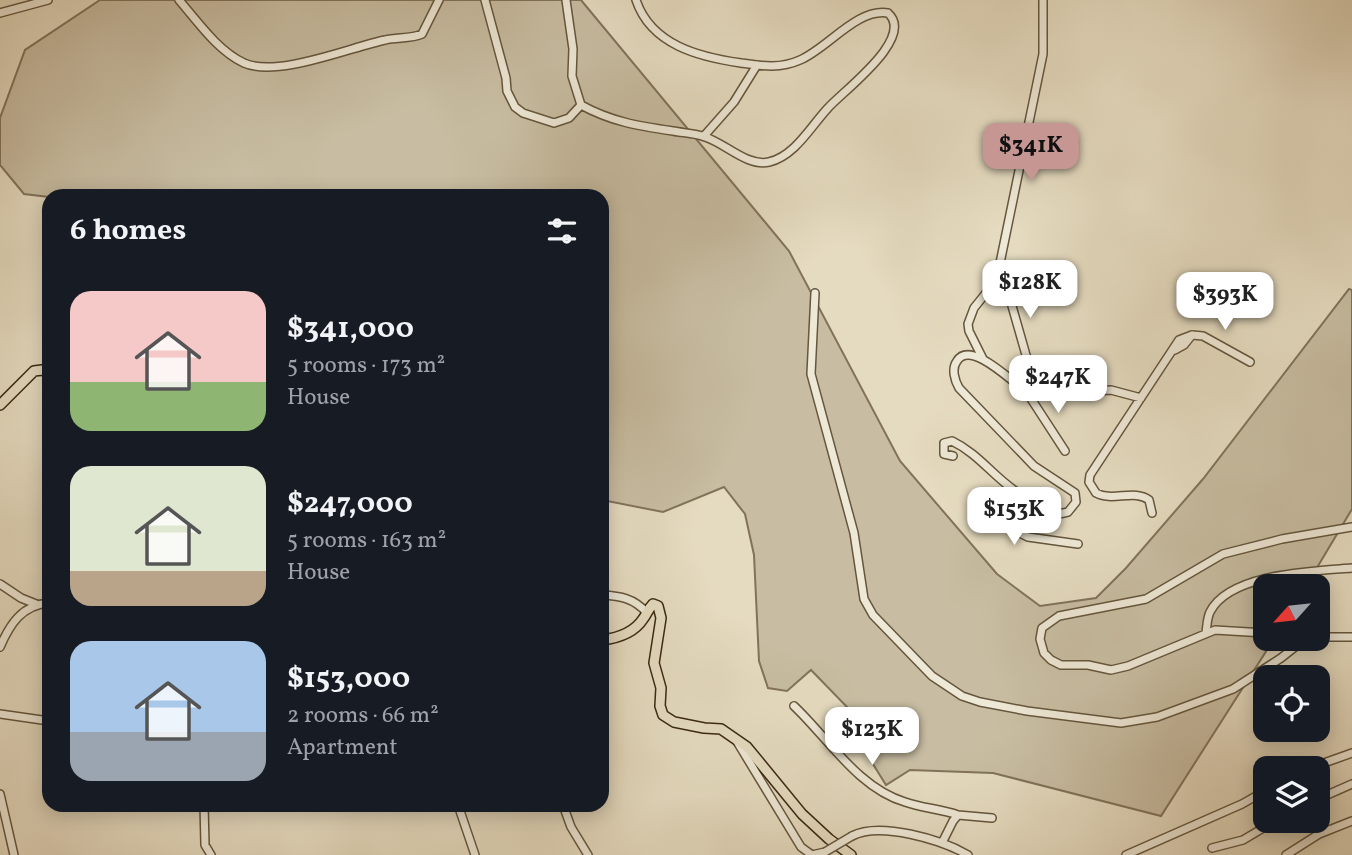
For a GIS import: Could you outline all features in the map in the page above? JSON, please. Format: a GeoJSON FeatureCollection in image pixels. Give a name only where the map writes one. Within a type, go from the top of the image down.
{"type":"FeatureCollection","features":[{"type":"Feature","properties":{"kind":"main road"},"geometry":{"type":"LineString","coordinates":[[0,405],[34,370],[42,370]]}},
{"type":"Feature","properties":{"kind":"main road"},"geometry":{"type":"LineString","coordinates":[[609,638],[638,626],[650,606],[656,604],[661,618],[654,663],[661,688],[660,706],[663,715],[674,722],[721,729],[735,739],[755,755],[813,825],[852,855]]}},
{"type":"Feature","properties":{"kind":"street"},"geometry":{"type":"LineString","coordinates":[[0,13],[48,0]]}},
{"type":"Feature","properties":{"kind":"street"},"geometry":{"type":"LineString","coordinates":[[179,0],[232,57],[253,66],[267,66],[313,60],[384,40],[416,37],[422,34],[439,0]]}},
{"type":"Feature","properties":{"kind":"street"},"geometry":{"type":"LineString","coordinates":[[485,0],[507,91],[515,107],[523,113],[554,123],[569,118],[581,105]]}},
{"type":"Feature","properties":{"kind":"street"},"geometry":{"type":"LineString","coordinates":[[566,0],[573,49],[572,76],[581,105],[607,119],[704,136],[757,161],[769,162],[784,155],[802,141],[829,107],[882,55],[896,26],[888,13],[865,15],[803,59],[782,66],[757,65],[714,58],[679,48],[652,28],[636,0]]}},
{"type":"Feature","properties":{"kind":"street"},"geometry":{"type":"LineString","coordinates":[[984,359],[968,324],[974,308],[994,283],[1000,264],[1043,54],[1043,0]]}},
{"type":"Feature","properties":{"kind":"street"},"geometry":{"type":"LineString","coordinates":[[704,136],[734,102],[757,65]]}},
{"type":"Feature","properties":{"kind":"street"},"geometry":{"type":"LineString","coordinates":[[1000,264],[1030,369],[1039,386]]}},
{"type":"Feature","properties":{"kind":"street"},"geometry":{"type":"LineString","coordinates":[[815,293],[811,374],[832,459],[845,498],[859,558],[864,599],[873,615],[932,676],[962,696],[979,702],[1027,712],[1121,723],[1157,717],[1233,688],[1290,651]]}},
{"type":"Feature","properties":{"kind":"street"},"geometry":{"type":"LineString","coordinates":[[1152,513],[1147,497],[1101,496],[1096,493],[1089,482],[1092,469],[1175,350],[1184,345],[1192,335],[1203,337],[1250,362]]}},
{"type":"Feature","properties":{"kind":"street"},"geometry":{"type":"LineString","coordinates":[[953,456],[943,454],[944,443],[953,441],[963,446],[1023,497],[1062,514],[1071,510],[1077,500],[1072,490],[1034,466],[959,388],[954,376],[957,360],[970,354],[984,359],[1027,390],[1065,451]]}},
{"type":"Feature","properties":{"kind":"street"},"geometry":{"type":"LineString","coordinates":[[1027,390],[1039,386],[1080,392],[1111,390],[1141,397]]}},
{"type":"Feature","properties":{"kind":"street"},"geometry":{"type":"LineString","coordinates":[[1023,497],[1013,521],[1018,532],[1028,537],[1078,544]]}},
{"type":"Feature","properties":{"kind":"street"},"geometry":{"type":"LineString","coordinates":[[1253,633],[1224,630],[1206,633],[1128,666],[1111,670],[1088,665],[1061,665],[1044,653],[1040,639],[1042,628],[1059,616],[1146,598],[1159,593],[1223,554],[1352,527]]}},
{"type":"Feature","properties":{"kind":"street"},"geometry":{"type":"LineString","coordinates":[[1206,633],[1210,612],[1218,601],[1252,582],[1312,571],[1352,568]]}},
{"type":"Feature","properties":{"kind":"street"},"geometry":{"type":"LineString","coordinates":[[0,584],[36,604]]}},
{"type":"Feature","properties":{"kind":"street"},"geometry":{"type":"LineString","coordinates":[[609,595],[622,596],[640,605],[647,612]]}},
{"type":"Feature","properties":{"kind":"street"},"geometry":{"type":"LineString","coordinates":[[0,647],[13,623],[29,607],[42,604]]}},
{"type":"Feature","properties":{"kind":"street"},"geometry":{"type":"LineString","coordinates":[[1330,638],[1352,637]]}},
{"type":"Feature","properties":{"kind":"street"},"geometry":{"type":"LineString","coordinates":[[794,706],[865,780],[883,792],[905,802],[958,815],[992,818]]}},
{"type":"Feature","properties":{"kind":"street"},"geometry":{"type":"LineString","coordinates":[[0,714],[42,720]]}},
{"type":"Feature","properties":{"kind":"street"},"geometry":{"type":"LineString","coordinates":[[735,739],[801,847],[812,855],[825,852],[864,830],[942,843],[968,855]]}},
{"type":"Feature","properties":{"kind":"street"},"geometry":{"type":"LineString","coordinates":[[1330,761],[1352,754]]}},
{"type":"Feature","properties":{"kind":"street"},"geometry":{"type":"LineString","coordinates":[[1330,794],[1352,784]]}},
{"type":"Feature","properties":{"kind":"street"},"geometry":{"type":"LineString","coordinates":[[0,794],[14,855]]}},
{"type":"Feature","properties":{"kind":"street"},"geometry":{"type":"LineString","coordinates":[[1126,855],[1253,798]]}},
{"type":"Feature","properties":{"kind":"street"},"geometry":{"type":"LineString","coordinates":[[204,812],[205,845],[211,855]]}},
{"type":"Feature","properties":{"kind":"street"},"geometry":{"type":"LineString","coordinates":[[460,812],[475,855]]}},
{"type":"Feature","properties":{"kind":"street"},"geometry":{"type":"LineString","coordinates":[[565,812],[588,855]]}},
{"type":"Feature","properties":{"kind":"street"},"geometry":{"type":"LineString","coordinates":[[942,843],[958,815]]}},
{"type":"Feature","properties":{"kind":"street"},"geometry":{"type":"LineString","coordinates":[[1286,855],[1319,834],[1352,821]]}},
{"type":"Feature","properties":{"kind":"street"},"geometry":{"type":"LineString","coordinates":[[1212,848],[1243,840],[1255,833]]}},
{"type":"Feature","properties":{"kind":"shaded area"},"geometry":{"type":"Polygon","coordinates":[[[100,0],[581,0],[789,251],[900,461],[997,574],[1040,606],[1096,598],[1126,568],[1203,479],[1349,289],[1352,290],[1352,509],[1313,574],[1253,574],[1253,651],[1266,651],[1257,665],[1253,665],[1253,672],[1161,816],[993,773],[910,770],[886,785],[863,748],[840,724],[850,710],[811,670],[787,691],[768,688],[759,661],[754,555],[745,514],[724,487],[663,512],[609,501],[609,189],[42,189],[42,196],[24,194],[0,165],[0,118],[25,50],[100,0]]]}}]}
